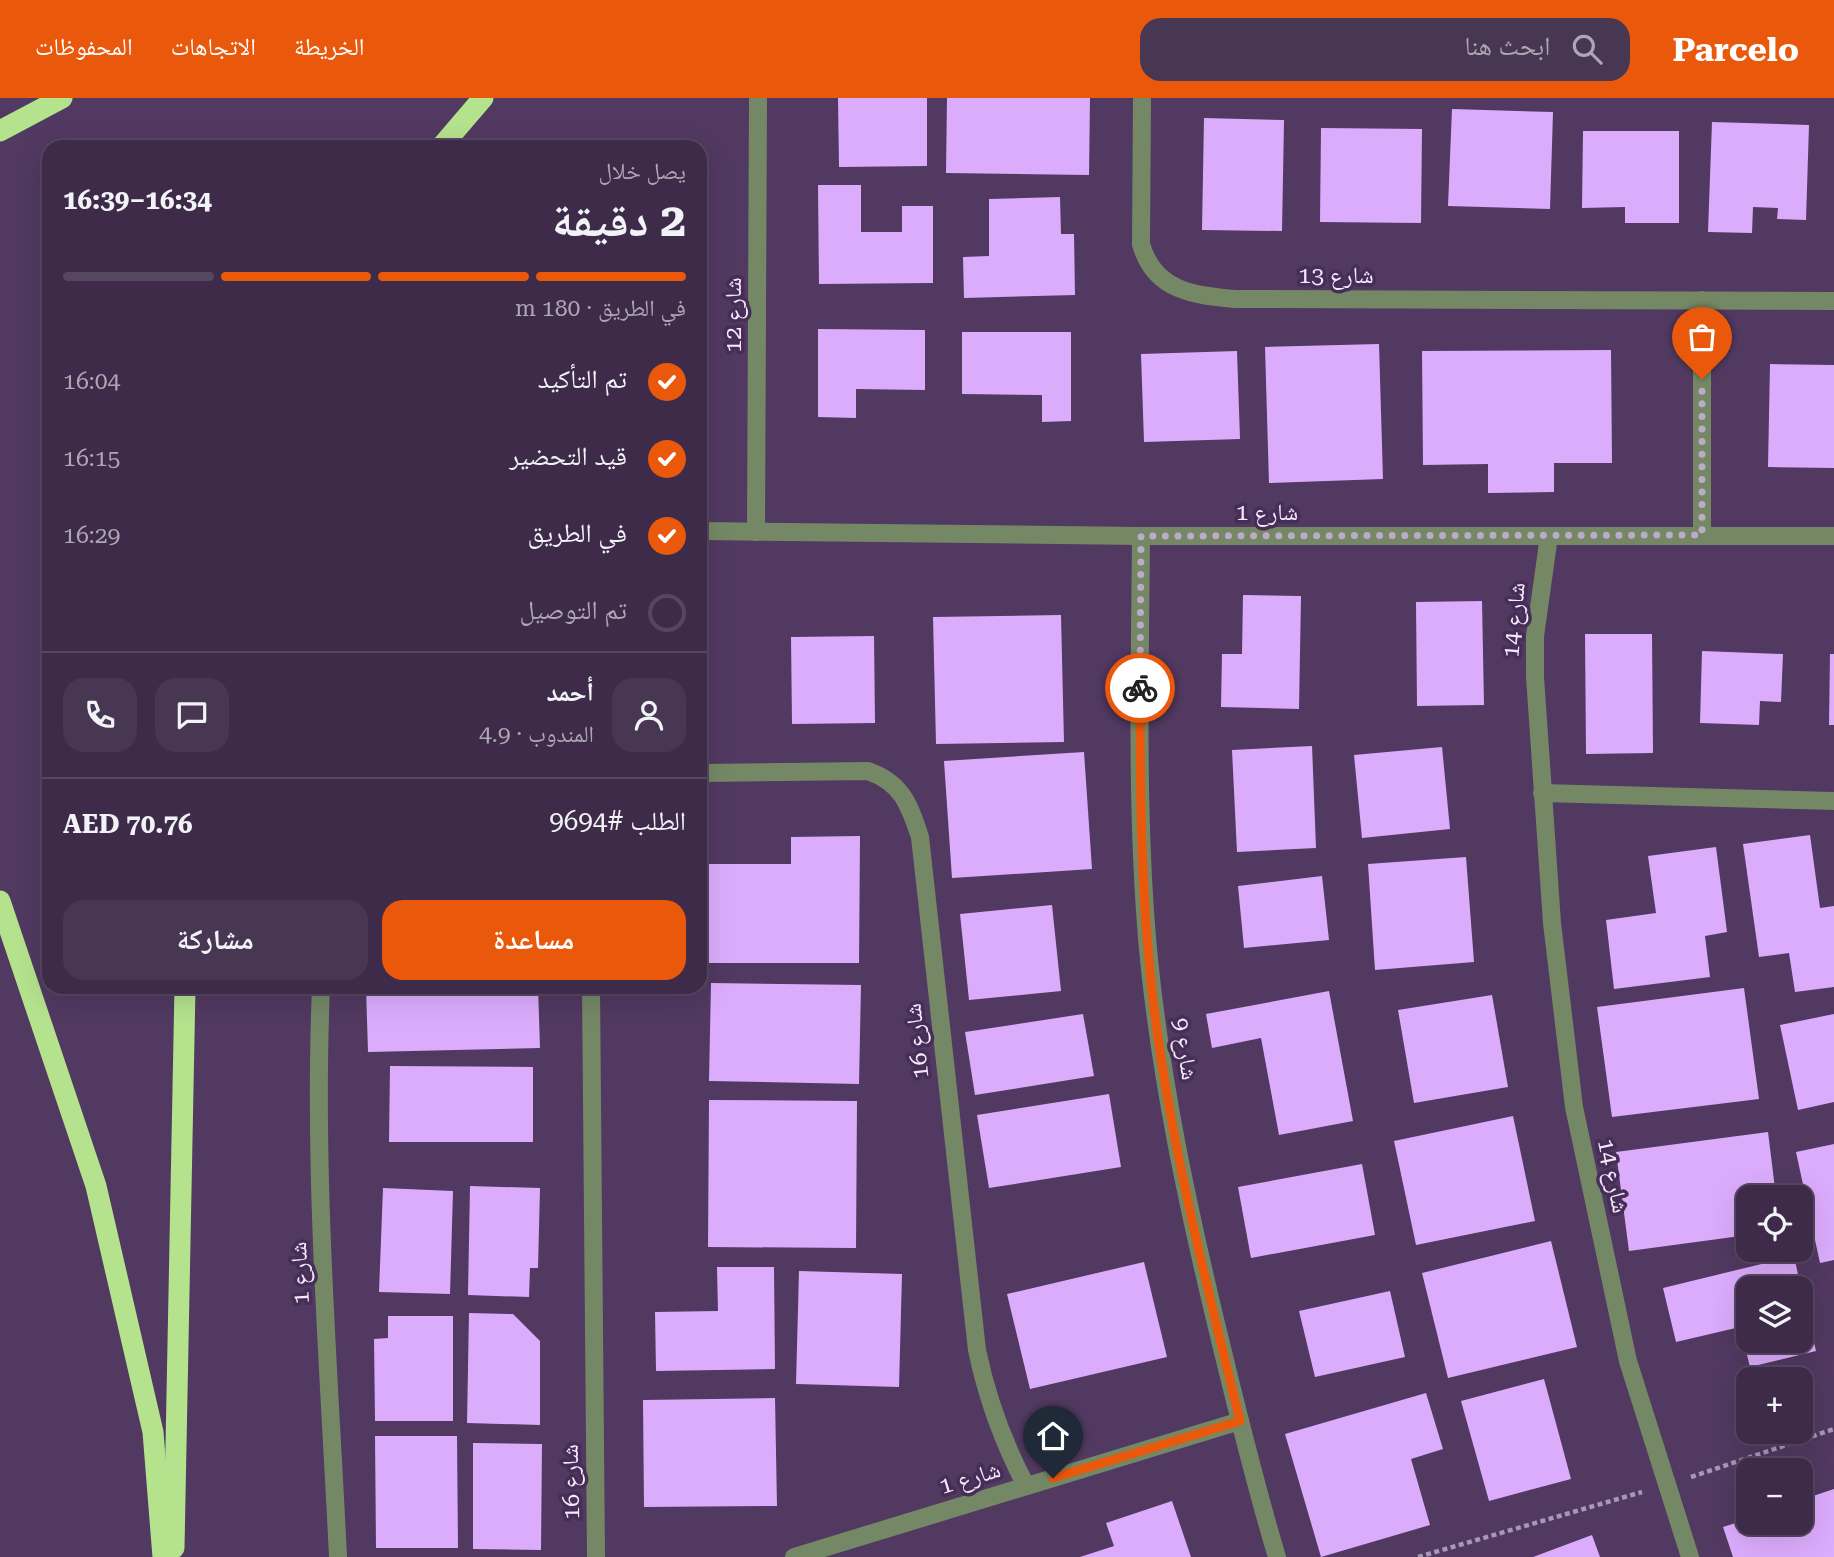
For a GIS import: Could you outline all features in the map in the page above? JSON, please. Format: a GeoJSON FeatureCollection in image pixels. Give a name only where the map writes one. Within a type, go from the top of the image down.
{"type":"FeatureCollection","features":[{"type":"Feature","properties":{"kind":"highway"},"geometry":{"type":"LineString","coordinates":[[0,131],[62,98]]}},
{"type":"Feature","properties":{"kind":"highway"},"geometry":{"type":"LineString","coordinates":[[447,140],[483,98]]}},
{"type":"Feature","properties":{"kind":"highway"},"geometry":{"type":"LineString","coordinates":[[0,901],[96,1186],[153,1432],[163,1557]]}},
{"type":"Feature","properties":{"kind":"highway"},"geometry":{"type":"LineString","coordinates":[[174,1557],[185,994]]}},
{"type":"Feature","properties":{"kind":"street","name":"شارع 12"},"geometry":{"type":"LineString","coordinates":[[756,532],[758,98]]}},
{"type":"Feature","properties":{"kind":"street","name":"شارع 13"},"geometry":{"type":"LineString","coordinates":[[1142,98],[1141,244],[1145,260],[1153,272],[1177,288],[1195,294],[1235,299],[1834,301]]}},
{"type":"Feature","properties":{"kind":"street"},"geometry":{"type":"LineString","coordinates":[[1702,300],[1702,535]]}},
{"type":"Feature","properties":{"kind":"street","name":"شارع 1"},"geometry":{"type":"LineString","coordinates":[[707,531],[1141,536],[1834,536]]}},
{"type":"Feature","properties":{"kind":"street","name":"شارع 9"},"geometry":{"type":"LineString","coordinates":[[1141,536],[1142,863],[1155,1017],[1184,1182],[1203,1270],[1277,1557]]}},
{"type":"Feature","properties":{"kind":"street","name":"شارع 14"},"geometry":{"type":"LineString","coordinates":[[1549,536],[1535,636],[1535,691],[1552,923],[1574,1107],[1628,1361],[1690,1557]]}},
{"type":"Feature","properties":{"kind":"street","name":"شارع 16"},"geometry":{"type":"LineString","coordinates":[[707,773],[868,771],[886,778],[897,788],[908,805],[920,837],[977,1350],[996,1421],[1026,1486]]}},
{"type":"Feature","properties":{"kind":"street"},"geometry":{"type":"LineString","coordinates":[[1542,793],[1834,801]]}},
{"type":"Feature","properties":{"kind":"street","name":"شارع 1"},"geometry":{"type":"LineString","coordinates":[[321,994],[318,1085],[320,1168],[338,1557]]}},
{"type":"Feature","properties":{"kind":"street","name":"شارع 16"},"geometry":{"type":"LineString","coordinates":[[591,994],[596,1557]]}},
{"type":"Feature","properties":{"kind":"street","name":"شارع 1"},"geometry":{"type":"LineString","coordinates":[[794,1557],[1240,1421]]}},
{"type":"Feature","properties":{"kind":"path"},"geometry":{"type":"LineString","coordinates":[[1418,1557],[1666,1485],[1834,1429]]}},
{"type":"Feature","properties":{"kind":"building"},"geometry":{"type":"Polygon","coordinates":[[[838,98],[927,98],[927,166],[839,167],[838,98]]]}},
{"type":"Feature","properties":{"kind":"building"},"geometry":{"type":"Polygon","coordinates":[[[947,98],[1090,98],[1089,175],[946,173],[947,98]]]}},
{"type":"Feature","properties":{"kind":"building"},"geometry":{"type":"Polygon","coordinates":[[[1452,109],[1553,112],[1550,209],[1448,206],[1452,109]]]}},
{"type":"Feature","properties":{"kind":"building"},"geometry":{"type":"Polygon","coordinates":[[[1204,118],[1284,120],[1282,231],[1202,230],[1204,118]]]}},
{"type":"Feature","properties":{"kind":"building"},"geometry":{"type":"Polygon","coordinates":[[[1712,122],[1809,125],[1806,220],[1777,219],[1778,208],[1753,207],[1752,233],[1708,232],[1712,122]]]}},
{"type":"Feature","properties":{"kind":"building"},"geometry":{"type":"Polygon","coordinates":[[[1321,128],[1422,129],[1421,223],[1320,222],[1321,128]]]}},
{"type":"Feature","properties":{"kind":"building"},"geometry":{"type":"Polygon","coordinates":[[[1583,131],[1679,131],[1679,223],[1625,223],[1625,207],[1582,208],[1583,131]]]}},
{"type":"Feature","properties":{"kind":"building"},"geometry":{"type":"Polygon","coordinates":[[[818,185],[861,185],[861,232],[902,232],[902,206],[933,206],[933,283],[819,284],[818,185]]]}},
{"type":"Feature","properties":{"kind":"building"},"geometry":{"type":"Polygon","coordinates":[[[1060,197],[1061,234],[1074,234],[1075,295],[964,298],[963,257],[989,256],[989,199],[1060,197]]]}},
{"type":"Feature","properties":{"kind":"building"},"geometry":{"type":"Polygon","coordinates":[[[818,329],[925,330],[925,390],[856,389],[856,418],[818,417],[818,329]]]}},
{"type":"Feature","properties":{"kind":"building"},"geometry":{"type":"Polygon","coordinates":[[[962,332],[1071,332],[1071,421],[1042,422],[1042,395],[962,394],[962,332]]]}},
{"type":"Feature","properties":{"kind":"building"},"geometry":{"type":"Polygon","coordinates":[[[1379,344],[1383,479],[1269,483],[1265,347],[1379,344]]]}},
{"type":"Feature","properties":{"kind":"building"},"geometry":{"type":"Polygon","coordinates":[[[1611,350],[1612,463],[1554,463],[1554,492],[1488,493],[1488,464],[1423,465],[1422,351],[1611,350]]]}},
{"type":"Feature","properties":{"kind":"building"},"geometry":{"type":"Polygon","coordinates":[[[1237,351],[1240,439],[1144,442],[1141,354],[1237,351]]]}},
{"type":"Feature","properties":{"kind":"building"},"geometry":{"type":"Polygon","coordinates":[[[1770,364],[1834,365],[1834,468],[1768,467],[1770,364]]]}},
{"type":"Feature","properties":{"kind":"building"},"geometry":{"type":"Polygon","coordinates":[[[1243,595],[1301,596],[1299,709],[1221,707],[1222,654],[1242,654],[1243,595]]]}},
{"type":"Feature","properties":{"kind":"building"},"geometry":{"type":"Polygon","coordinates":[[[1482,601],[1484,705],[1417,706],[1416,602],[1482,601]]]}},
{"type":"Feature","properties":{"kind":"building"},"geometry":{"type":"Polygon","coordinates":[[[1061,615],[1064,742],[936,744],[933,617],[1061,615]]]}},
{"type":"Feature","properties":{"kind":"building"},"geometry":{"type":"Polygon","coordinates":[[[1585,634],[1652,634],[1653,753],[1586,754],[1585,634]]]}},
{"type":"Feature","properties":{"kind":"building"},"geometry":{"type":"Polygon","coordinates":[[[874,636],[875,723],[792,724],[791,637],[874,636]]]}},
{"type":"Feature","properties":{"kind":"building"},"geometry":{"type":"Polygon","coordinates":[[[1702,651],[1783,654],[1781,702],[1760,701],[1759,725],[1700,723],[1702,651]]]}},
{"type":"Feature","properties":{"kind":"building"},"geometry":{"type":"Polygon","coordinates":[[[1830,654],[1834,654],[1834,725],[1829,725],[1830,654]]]}},
{"type":"Feature","properties":{"kind":"building"},"geometry":{"type":"Polygon","coordinates":[[[1312,746],[1316,848],[1237,852],[1232,750],[1312,746]]]}},
{"type":"Feature","properties":{"kind":"building"},"geometry":{"type":"Polygon","coordinates":[[[1442,747],[1450,829],[1362,838],[1354,755],[1442,747]]]}},
{"type":"Feature","properties":{"kind":"building"},"geometry":{"type":"Polygon","coordinates":[[[1084,752],[1092,869],[952,878],[944,761],[1084,752]]]}},
{"type":"Feature","properties":{"kind":"building"},"geometry":{"type":"Polygon","coordinates":[[[1810,835],[1820,908],[1834,906],[1834,987],[1795,992],[1789,953],[1759,957],[1743,844],[1810,835]]]}},
{"type":"Feature","properties":{"kind":"building"},"geometry":{"type":"Polygon","coordinates":[[[860,836],[859,963],[707,963],[707,864],[791,864],[791,837],[860,836]]]}},
{"type":"Feature","properties":{"kind":"building"},"geometry":{"type":"Polygon","coordinates":[[[1716,847],[1727,932],[1705,936],[1710,977],[1614,989],[1606,920],[1656,913],[1648,856],[1716,847]]]}},
{"type":"Feature","properties":{"kind":"building"},"geometry":{"type":"Polygon","coordinates":[[[1466,857],[1474,962],[1375,970],[1368,864],[1466,857]]]}},
{"type":"Feature","properties":{"kind":"building"},"geometry":{"type":"Polygon","coordinates":[[[1322,876],[1329,940],[1244,948],[1238,886],[1322,876]]]}},
{"type":"Feature","properties":{"kind":"building"},"geometry":{"type":"Polygon","coordinates":[[[1052,905],[1061,991],[969,1000],[960,914],[1052,905]]]}},
{"type":"Feature","properties":{"kind":"building"},"geometry":{"type":"Polygon","coordinates":[[[711,983],[861,985],[859,1084],[709,1081],[711,983]]]}},
{"type":"Feature","properties":{"kind":"building"},"geometry":{"type":"Polygon","coordinates":[[[1744,988],[1759,1099],[1612,1117],[1597,1007],[1744,988]]]}},
{"type":"Feature","properties":{"kind":"building"},"geometry":{"type":"Polygon","coordinates":[[[1329,991],[1353,1121],[1279,1135],[1261,1038],[1212,1048],[1206,1014],[1329,991]]]}},
{"type":"Feature","properties":{"kind":"building"},"geometry":{"type":"Polygon","coordinates":[[[366,994],[538,994],[540,1048],[368,1052],[366,994]]]}},
{"type":"Feature","properties":{"kind":"building"},"geometry":{"type":"Polygon","coordinates":[[[1492,995],[1508,1087],[1414,1103],[1398,1010],[1492,995]]]}},
{"type":"Feature","properties":{"kind":"building"},"geometry":{"type":"Polygon","coordinates":[[[1083,1014],[1094,1076],[975,1095],[965,1032],[1083,1014]]]}},
{"type":"Feature","properties":{"kind":"building"},"geometry":{"type":"Polygon","coordinates":[[[1834,1014],[1834,1102],[1798,1110],[1780,1025],[1834,1014]]]}},
{"type":"Feature","properties":{"kind":"building"},"geometry":{"type":"Polygon","coordinates":[[[390,1066],[533,1067],[533,1142],[389,1142],[390,1066]]]}},
{"type":"Feature","properties":{"kind":"building"},"geometry":{"type":"Polygon","coordinates":[[[1109,1094],[1121,1167],[989,1188],[977,1115],[1109,1094]]]}},
{"type":"Feature","properties":{"kind":"building"},"geometry":{"type":"Polygon","coordinates":[[[709,1100],[857,1101],[856,1248],[708,1247],[709,1100]]]}},
{"type":"Feature","properties":{"kind":"building"},"geometry":{"type":"Polygon","coordinates":[[[1513,1116],[1535,1221],[1416,1245],[1394,1141],[1513,1116]]]}},
{"type":"Feature","properties":{"kind":"building"},"geometry":{"type":"Polygon","coordinates":[[[1768,1132],[1775,1185],[1736,1185],[1736,1237],[1629,1251],[1616,1152],[1768,1132]]]}},
{"type":"Feature","properties":{"kind":"building"},"geometry":{"type":"Polygon","coordinates":[[[1834,1144],[1834,1260],[1820,1263],[1813,1231],[1813,1185],[1803,1185],[1796,1152],[1834,1144]]]}},
{"type":"Feature","properties":{"kind":"building"},"geometry":{"type":"Polygon","coordinates":[[[1362,1164],[1375,1235],[1251,1258],[1238,1187],[1362,1164]]]}},
{"type":"Feature","properties":{"kind":"building"},"geometry":{"type":"Polygon","coordinates":[[[470,1186],[540,1188],[538,1268],[530,1268],[529,1297],[468,1295],[470,1186]]]}},
{"type":"Feature","properties":{"kind":"building"},"geometry":{"type":"Polygon","coordinates":[[[383,1188],[453,1191],[450,1294],[379,1292],[383,1188]]]}},
{"type":"Feature","properties":{"kind":"building"},"geometry":{"type":"Polygon","coordinates":[[[1551,1241],[1577,1347],[1448,1378],[1422,1273],[1551,1241]]]}},
{"type":"Feature","properties":{"kind":"building"},"geometry":{"type":"Polygon","coordinates":[[[1144,1262],[1167,1357],[1030,1389],[1007,1294],[1144,1262]]]}},
{"type":"Feature","properties":{"kind":"building"},"geometry":{"type":"Polygon","coordinates":[[[1769,1262],[1795,1262],[1798,1276],[1736,1276],[1736,1328],[1676,1342],[1663,1288],[1769,1262]]]}},
{"type":"Feature","properties":{"kind":"building"},"geometry":{"type":"Polygon","coordinates":[[[717,1267],[774,1267],[775,1369],[656,1371],[655,1312],[718,1311],[717,1267]]]}},
{"type":"Feature","properties":{"kind":"building"},"geometry":{"type":"Polygon","coordinates":[[[799,1271],[902,1274],[899,1387],[796,1384],[799,1271]]]}},
{"type":"Feature","properties":{"kind":"building"},"geometry":{"type":"Polygon","coordinates":[[[1390,1291],[1405,1357],[1315,1377],[1299,1311],[1390,1291]]]}},
{"type":"Feature","properties":{"kind":"building"},"geometry":{"type":"Polygon","coordinates":[[[469,1313],[513,1314],[540,1341],[540,1425],[467,1423],[469,1313]]]}},
{"type":"Feature","properties":{"kind":"building"},"geometry":{"type":"Polygon","coordinates":[[[388,1316],[453,1316],[453,1421],[375,1421],[374,1339],[388,1338],[388,1316]]]}},
{"type":"Feature","properties":{"kind":"building"},"geometry":{"type":"Polygon","coordinates":[[[1746,1353],[1808,1353],[1750,1367],[1746,1353]]]}},
{"type":"Feature","properties":{"kind":"building"},"geometry":{"type":"Polygon","coordinates":[[[1544,1379],[1571,1479],[1489,1501],[1461,1401],[1544,1379]]]}},
{"type":"Feature","properties":{"kind":"building"},"geometry":{"type":"Polygon","coordinates":[[[1426,1393],[1443,1449],[1411,1459],[1430,1525],[1321,1557],[1285,1434],[1426,1393]]]}},
{"type":"Feature","properties":{"kind":"building"},"geometry":{"type":"Polygon","coordinates":[[[775,1398],[777,1506],[644,1507],[643,1400],[775,1398]]]}},
{"type":"Feature","properties":{"kind":"building"},"geometry":{"type":"Polygon","coordinates":[[[375,1436],[457,1436],[458,1548],[376,1548],[375,1436]]]}},
{"type":"Feature","properties":{"kind":"building"},"geometry":{"type":"Polygon","coordinates":[[[473,1443],[542,1444],[541,1550],[473,1549],[473,1443]]]}},
{"type":"Feature","properties":{"kind":"building"},"geometry":{"type":"Polygon","coordinates":[[[1834,1489],[1834,1557],[1733,1557],[1723,1527],[1736,1523],[1736,1535],[1813,1535],[1813,1496],[1834,1489]]]}},
{"type":"Feature","properties":{"kind":"building"},"geometry":{"type":"Polygon","coordinates":[[[1172,1501],[1191,1557],[1080,1557],[1114,1546],[1106,1523],[1172,1501]]]}},
{"type":"Feature","properties":{"kind":"building"},"geometry":{"type":"Polygon","coordinates":[[[1592,1535],[1600,1557],[1533,1557],[1592,1535]]]}},
{"type":"Feature","properties":{"kind":"way so far"},"geometry":{"type":"LineString","coordinates":[[1140,688],[1141,536],[1702,535],[1702,379]]}},
{"type":"Feature","properties":{"kind":"route"},"geometry":{"type":"LineString","coordinates":[[1053,1478],[1240,1421],[1184,1182],[1155,1017],[1142,863],[1140,688]]}}]}
